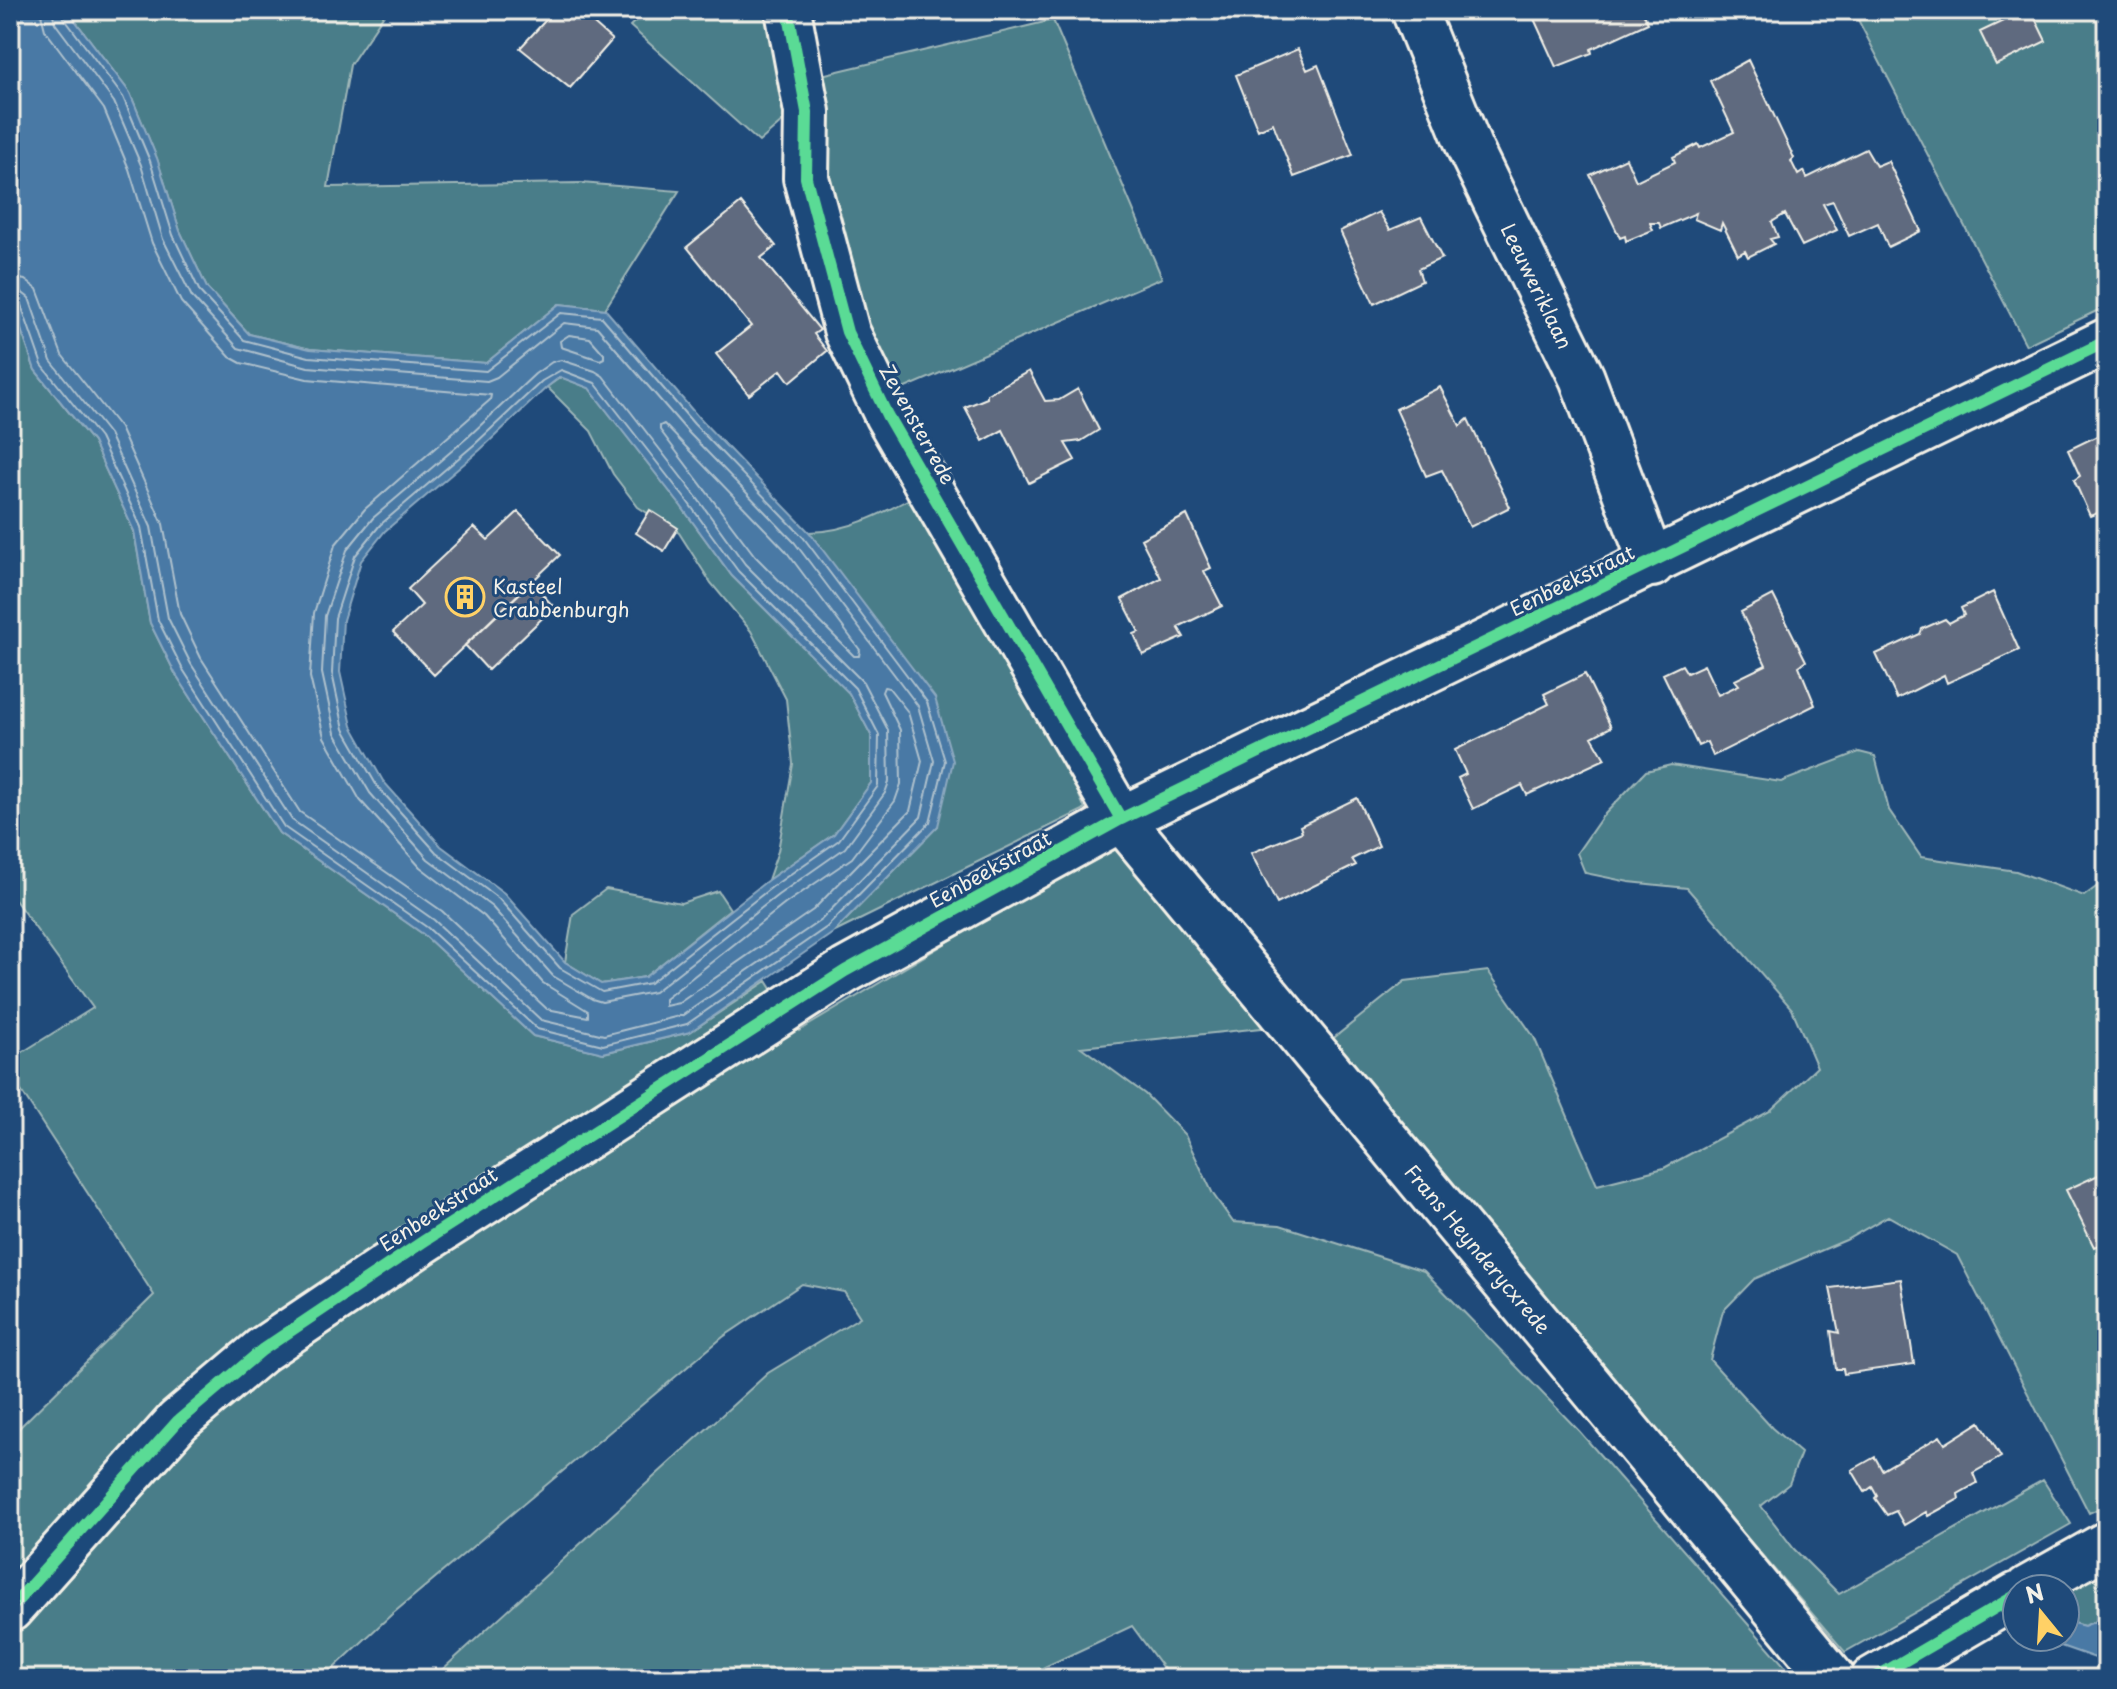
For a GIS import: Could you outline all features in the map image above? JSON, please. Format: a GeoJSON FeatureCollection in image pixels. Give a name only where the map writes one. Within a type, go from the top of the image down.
{"type":"FeatureCollection","features":[{"type":"Feature","properties":{"kind":"street","name":"Zevensterrede"},"geometry":{"type":"LineString","coordinates":[[788,10],[807,112],[806,178],[847,332],[887,415],[1121,819]]}},
{"type":"Feature","properties":{"kind":"street","name":"Leeuweriklaan"},"geometry":{"type":"LineString","coordinates":[[1414,10],[1470,149],[1582,378],[1652,564]]}},
{"type":"Feature","properties":{"kind":"street","name":"Eenbeekstraat"},"geometry":{"type":"LineString","coordinates":[[10,1609],[178,1421],[262,1350],[424,1241],[845,971],[1121,819],[2107,341]]}},
{"type":"Feature","properties":{"kind":"street","name":"Frans Heynderycxrede"},"geometry":{"type":"LineString","coordinates":[[1121,819],[1833,1679]]}},
{"type":"Feature","properties":{"kind":"street"},"geometry":{"type":"LineString","coordinates":[[2055,1573],[2107,1544]]}},
{"type":"Feature","properties":{"kind":"street"},"geometry":{"type":"LineString","coordinates":[[1873,1679],[2001,1604]]}},
{"type":"Feature","properties":{"kind":"green space"},"geometry":{"type":"Polygon","coordinates":[[[67,10],[387,10],[350,65],[328,187],[581,183],[679,191],[605,309],[559,304],[486,363],[310,349],[249,334],[207,288],[180,231],[157,159],[130,93],[67,10]]]}},
{"type":"Feature","properties":{"kind":"green space"},"geometry":{"type":"Polygon","coordinates":[[[647,10],[773,10],[791,114],[759,142],[630,26],[647,10]]]}},
{"type":"Feature","properties":{"kind":"green space"},"geometry":{"type":"Polygon","coordinates":[[[1853,10],[2107,10],[2107,306],[2026,345],[1853,10]]]}},
{"type":"Feature","properties":{"kind":"green space"},"geometry":{"type":"Polygon","coordinates":[[[1053,20],[1162,278],[896,392],[862,335],[836,235],[817,76],[1053,20]]]}},
{"type":"Feature","properties":{"kind":"green space"},"geometry":{"type":"Polygon","coordinates":[[[10,297],[35,370],[93,442],[134,531],[150,623],[175,673],[279,833],[423,934],[533,1036],[604,1053],[690,1032],[767,981],[799,1031],[1115,842],[1271,1027],[1081,1047],[1145,1094],[1185,1135],[1213,1194],[1233,1222],[1280,1225],[1424,1271],[1579,1431],[1796,1679],[1171,1679],[1132,1626],[1019,1679],[432,1679],[768,1373],[860,1317],[844,1292],[802,1284],[723,1337],[391,1615],[322,1679],[10,1679],[10,1437],[154,1295],[10,1074],[10,1060],[93,1008],[10,893],[10,297]]]}},
{"type":"Feature","properties":{"kind":"green space"},"geometry":{"type":"Polygon","coordinates":[[[561,377],[589,388],[732,576],[849,693],[871,735],[871,783],[834,834],[768,880],[778,851],[793,764],[786,699],[751,631],[711,583],[679,533],[638,507],[613,474],[591,431],[547,387],[561,377]]]}},
{"type":"Feature","properties":{"kind":"green space"},"geometry":{"type":"Polygon","coordinates":[[[920,493],[1039,703],[1085,809],[833,933],[938,826],[834,567],[809,532],[852,525],[920,493]]]}},
{"type":"Feature","properties":{"kind":"green space"},"geometry":{"type":"Polygon","coordinates":[[[1859,752],[1875,756],[1889,810],[1921,857],[2016,871],[2084,896],[2107,879],[2107,1505],[2089,1513],[1957,1255],[1888,1216],[1846,1240],[1754,1279],[1723,1311],[1710,1360],[1772,1428],[1801,1453],[1789,1484],[1761,1506],[1794,1549],[1839,1594],[2043,1480],[2071,1524],[1845,1652],[1325,1045],[1405,981],[1488,971],[1534,1037],[1597,1185],[1664,1168],[1770,1111],[1817,1067],[1792,1009],[1687,888],[1629,882],[1585,873],[1577,853],[1602,817],[1646,771],[1671,765],[1781,782],[1859,752]]]}},
{"type":"Feature","properties":{"kind":"green space"},"geometry":{"type":"Polygon","coordinates":[[[606,889],[681,903],[718,891],[730,909],[645,977],[601,984],[565,962],[573,914],[606,889]]]}},
{"type":"Feature","properties":{"kind":"green space"},"geometry":{"type":"Polygon","coordinates":[[[2107,1572],[2107,1617],[2081,1625],[2081,1585],[2107,1572]]]}},
{"type":"Feature","properties":{"kind":"water"},"geometry":{"type":"Polygon","coordinates":[[[10,10],[67,10],[130,93],[157,158],[180,231],[207,288],[249,334],[310,349],[486,363],[559,304],[605,309],[700,419],[809,532],[935,698],[953,761],[938,826],[833,933],[690,1032],[603,1053],[533,1036],[423,934],[279,833],[175,673],[150,623],[134,531],[93,442],[35,370],[10,297],[10,10]],[[560,377],[385,531],[361,561],[343,620],[340,672],[352,726],[383,781],[441,846],[504,893],[565,962],[601,984],[645,977],[768,880],[834,834],[871,783],[871,735],[849,693],[732,576],[589,388],[560,377]]]}},
{"type":"Feature","properties":{"kind":"water"},"geometry":{"type":"Polygon","coordinates":[[[2107,1617],[2107,1652],[2095,1658],[2081,1653],[2081,1625],[2107,1617]]]}},
{"type":"Feature","properties":{"kind":"building"},"geometry":{"type":"Polygon","coordinates":[[[555,10],[578,10],[612,40],[570,88],[520,48],[555,10]]]}},
{"type":"Feature","properties":{"kind":"building"},"geometry":{"type":"Polygon","coordinates":[[[1530,10],[1642,10],[1648,23],[1591,49],[1592,53],[1556,67],[1530,10]]]}},
{"type":"Feature","properties":{"kind":"building"},"geometry":{"type":"Polygon","coordinates":[[[2031,10],[2046,41],[1996,65],[1980,32],[2031,10]]]}},
{"type":"Feature","properties":{"kind":"building"},"geometry":{"type":"Polygon","coordinates":[[[1298,49],[1307,70],[1318,65],[1353,155],[1294,177],[1273,123],[1258,130],[1236,75],[1298,49]]]}},
{"type":"Feature","properties":{"kind":"building"},"geometry":{"type":"Polygon","coordinates":[[[1748,60],[1794,158],[1791,161],[1798,175],[1804,171],[1807,178],[1866,149],[1876,166],[1888,161],[1921,231],[1888,247],[1878,223],[1849,236],[1833,201],[1823,204],[1837,230],[1802,246],[1785,214],[1772,222],[1778,237],[1770,239],[1774,244],[1748,257],[1745,251],[1738,255],[1722,223],[1720,230],[1694,219],[1696,213],[1661,228],[1659,223],[1650,223],[1653,230],[1626,241],[1625,236],[1620,238],[1590,175],[1626,158],[1636,181],[1675,162],[1673,157],[1698,144],[1700,148],[1734,132],[1710,81],[1748,60]]]}},
{"type":"Feature","properties":{"kind":"building"},"geometry":{"type":"Polygon","coordinates":[[[741,203],[776,246],[761,258],[820,330],[814,334],[827,351],[790,382],[781,370],[749,395],[716,354],[751,326],[687,247],[741,203]]]}},
{"type":"Feature","properties":{"kind":"building"},"geometry":{"type":"Polygon","coordinates":[[[1379,212],[1390,230],[1421,217],[1442,258],[1418,269],[1422,281],[1374,304],[1340,231],[1379,212]]]}},
{"type":"Feature","properties":{"kind":"building"},"geometry":{"type":"Polygon","coordinates":[[[1029,371],[1045,401],[1059,400],[1078,389],[1099,430],[1081,441],[1065,443],[1075,460],[1029,483],[1003,430],[983,441],[965,407],[987,398],[987,394],[1029,371]]]}},
{"type":"Feature","properties":{"kind":"building"},"geometry":{"type":"Polygon","coordinates":[[[1440,387],[1460,426],[1468,419],[1510,507],[1470,527],[1442,470],[1426,476],[1396,409],[1440,387]]]}},
{"type":"Feature","properties":{"kind":"building"},"geometry":{"type":"Polygon","coordinates":[[[2099,435],[2102,439],[2107,436],[2107,518],[2103,520],[2100,512],[2090,516],[2074,480],[2080,476],[2068,450],[2099,435]]]}},
{"type":"Feature","properties":{"kind":"building"},"geometry":{"type":"Polygon","coordinates":[[[650,510],[678,528],[664,551],[636,533],[650,510]]]}},
{"type":"Feature","properties":{"kind":"building","name":"Kasteel Crabbenburgh"},"geometry":{"type":"Polygon","coordinates":[[[518,512],[560,555],[434,675],[393,632],[422,605],[408,589],[474,527],[488,540],[518,512]]]}},
{"type":"Feature","properties":{"kind":"building"},"geometry":{"type":"Polygon","coordinates":[[[1187,515],[1211,568],[1204,571],[1222,606],[1178,627],[1184,637],[1143,655],[1134,634],[1139,632],[1122,599],[1161,578],[1141,539],[1187,515]]]}},
{"type":"Feature","properties":{"kind":"building"},"geometry":{"type":"Polygon","coordinates":[[[531,582],[554,607],[488,670],[465,645],[531,582]]]}},
{"type":"Feature","properties":{"kind":"building"},"geometry":{"type":"Polygon","coordinates":[[[1993,592],[2019,650],[1947,683],[1944,675],[1897,699],[1876,654],[1945,619],[1949,623],[1964,615],[1961,608],[1993,592]]]}},
{"type":"Feature","properties":{"kind":"building"},"geometry":{"type":"Polygon","coordinates":[[[1773,595],[1806,661],[1799,666],[1815,705],[1713,756],[1707,742],[1698,746],[1663,674],[1682,665],[1687,673],[1704,665],[1718,695],[1739,685],[1735,680],[1766,665],[1741,612],[1773,595]]]}},
{"type":"Feature","properties":{"kind":"building"},"geometry":{"type":"Polygon","coordinates":[[[1585,674],[1611,727],[1592,737],[1605,759],[1527,795],[1522,785],[1473,809],[1458,778],[1466,774],[1455,750],[1549,704],[1544,694],[1585,674]]]}},
{"type":"Feature","properties":{"kind":"building"},"geometry":{"type":"Polygon","coordinates":[[[1357,798],[1379,846],[1352,859],[1356,865],[1277,904],[1251,853],[1302,832],[1300,826],[1357,798]]]}},
{"type":"Feature","properties":{"kind":"building"},"geometry":{"type":"Polygon","coordinates":[[[2107,1171],[2107,1242],[2094,1247],[2066,1190],[2107,1171]]]}},
{"type":"Feature","properties":{"kind":"building"},"geometry":{"type":"Polygon","coordinates":[[[1901,1279],[1914,1364],[1844,1374],[1843,1369],[1836,1369],[1831,1331],[1839,1333],[1830,1288],[1901,1279]]]}},
{"type":"Feature","properties":{"kind":"building"},"geometry":{"type":"Polygon","coordinates":[[[1980,1422],[2001,1457],[1973,1473],[1977,1483],[1958,1494],[1959,1499],[1904,1525],[1896,1511],[1887,1515],[1875,1498],[1877,1496],[1872,1487],[1865,1492],[1852,1470],[1875,1457],[1882,1470],[1940,1436],[1945,1444],[1980,1422]]]}},
{"type":"Feature","properties":{"kind":"cycle path"},"geometry":{"type":"LineString","coordinates":[[788,10],[807,112],[806,178],[847,332],[887,415],[1121,819]]}},
{"type":"Feature","properties":{"kind":"cycle path"},"geometry":{"type":"LineString","coordinates":[[10,1609],[178,1421],[262,1350],[424,1241],[845,971],[1121,819],[2107,341]]}},
{"type":"Feature","properties":{"kind":"cycle path"},"geometry":{"type":"LineString","coordinates":[[1873,1679],[2001,1604]]}},
{"type":"Feature","properties":{"kind":"place","name":"Kasteel Crabbenburgh"},"geometry":{"type":"Point","coordinates":[465,597]}}]}
